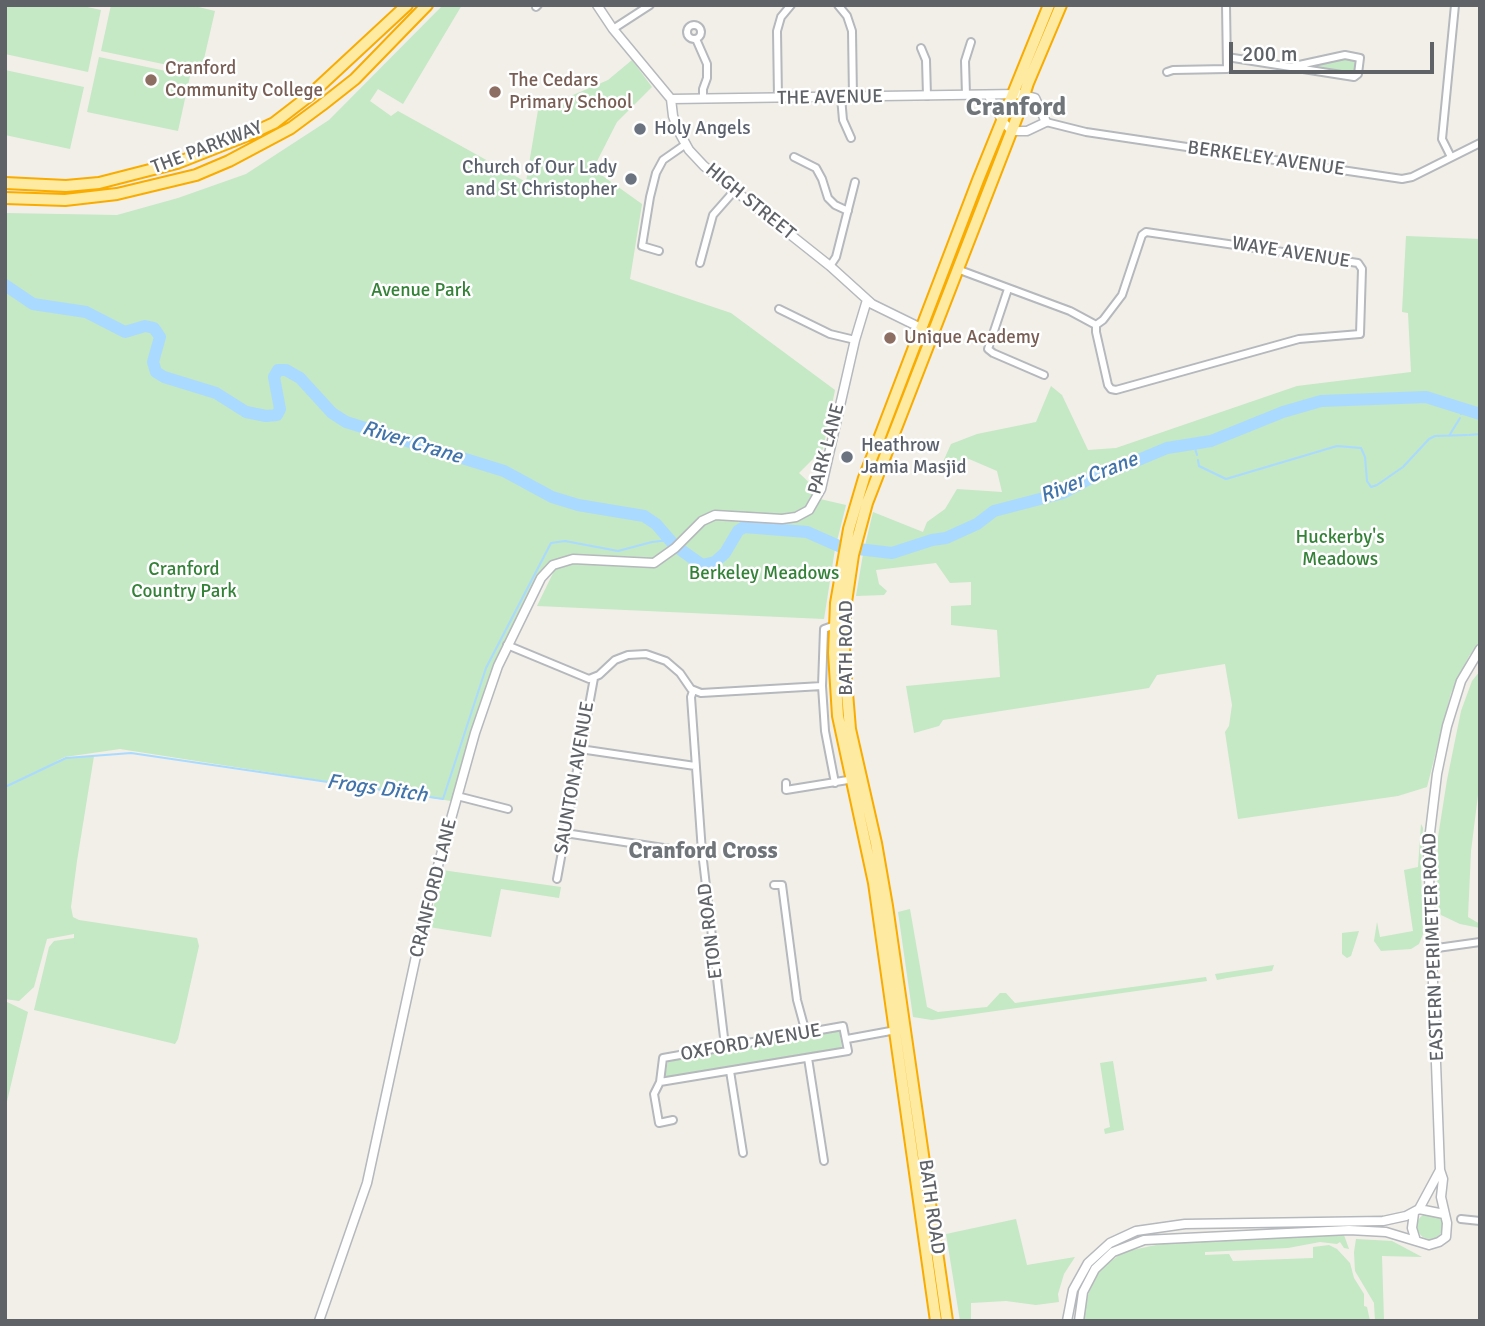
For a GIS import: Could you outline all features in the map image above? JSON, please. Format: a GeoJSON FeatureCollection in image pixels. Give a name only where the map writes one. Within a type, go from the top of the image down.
{"type":"FeatureCollection","features":[{"type":"Feature","properties":{"kind":"highway","name":"THE PARKWAY"},"geometry":{"type":"LineString","coordinates":[[5,183],[66,186],[99,183],[177,163],[248,135],[274,123],[309,96],[407,5]]}},
{"type":"Feature","properties":{"kind":"highway","name":"THE PARKWAY"},"geometry":{"type":"LineString","coordinates":[[5,198],[65,200],[117,194],[196,175],[229,161],[291,128],[322,106],[355,79],[427,5]]}},
{"type":"Feature","properties":{"kind":"highway","name":"BATH ROAD"},"geometry":{"type":"LineString","coordinates":[[936,1321],[876,843],[838,716],[835,625],[864,478],[948,257],[1049,5]]}},
{"type":"Feature","properties":{"kind":"highway","name":"BATH ROAD"},"geometry":{"type":"LineString","coordinates":[[854,529],[1061,5]]}},
{"type":"Feature","properties":{"kind":"highway"},"geometry":{"type":"LineString","coordinates":[[948,257],[957,269]]}},
{"type":"Feature","properties":{"kind":"highway","name":"BATH ROAD"},"geometry":{"type":"LineString","coordinates":[[848,554],[844,656],[855,779]]}},
{"type":"Feature","properties":{"kind":"highway","name":"BATH ROAD"},"geometry":{"type":"LineString","coordinates":[[900,1029],[947,1321]]}},
{"type":"Feature","properties":{"kind":"street","name":"HIGH STREET"},"geometry":{"type":"LineString","coordinates":[[597,5],[612,29],[671,99],[673,116],[686,144],[704,166],[830,266],[867,300],[921,328]]}},
{"type":"Feature","properties":{"kind":"street"},"geometry":{"type":"LineString","coordinates":[[612,29],[650,5]]}},
{"type":"Feature","properties":{"kind":"street"},"geometry":{"type":"LineString","coordinates":[[778,98],[777,31],[781,17],[791,5]]}},
{"type":"Feature","properties":{"kind":"street"},"geometry":{"type":"LineString","coordinates":[[838,5],[847,16],[852,31],[853,97]]}},
{"type":"Feature","properties":{"kind":"street"},"geometry":{"type":"LineString","coordinates":[[1167,72],[1226,71],[1226,5]]}},
{"type":"Feature","properties":{"kind":"street"},"geometry":{"type":"LineString","coordinates":[[1451,157],[1442,139],[1455,5]]}},
{"type":"Feature","properties":{"kind":"street"},"geometry":{"type":"LineString","coordinates":[[696,39],[707,64],[708,78],[703,89],[703,99]]}},
{"type":"Feature","properties":{"kind":"street"},"geometry":{"type":"LineString","coordinates":[[966,95],[965,61],[971,42]]}},
{"type":"Feature","properties":{"kind":"street"},"geometry":{"type":"LineString","coordinates":[[921,48],[926,60],[927,96]]}},
{"type":"Feature","properties":{"kind":"street"},"geometry":{"type":"LineString","coordinates":[[1227,57],[1290,67],[1354,77],[1358,74],[1360,58],[1347,55],[1290,67]]}},
{"type":"Feature","properties":{"kind":"street"},"geometry":{"type":"LineString","coordinates":[[989,96],[1003,122],[1012,131],[1027,131],[1046,122],[1038,101],[1033,96],[1013,94]]}},
{"type":"Feature","properties":{"kind":"street","name":"THE AVENUE"},"geometry":{"type":"LineString","coordinates":[[671,99],[1013,94]]}},
{"type":"Feature","properties":{"kind":"street"},"geometry":{"type":"LineString","coordinates":[[841,97],[843,120],[851,138]]}},
{"type":"Feature","properties":{"kind":"street","name":"BERKELEY AVENUE"},"geometry":{"type":"LineString","coordinates":[[1046,122],[1086,132],[1402,178],[1412,177],[1480,143]]}},
{"type":"Feature","properties":{"kind":"street"},"geometry":{"type":"LineString","coordinates":[[659,251],[642,246],[656,173],[663,160],[686,144]]}},
{"type":"Feature","properties":{"kind":"street"},"geometry":{"type":"LineString","coordinates":[[794,157],[816,168],[831,201],[848,211]]}},
{"type":"Feature","properties":{"kind":"street"},"geometry":{"type":"LineString","coordinates":[[830,266],[836,259],[855,182]]}},
{"type":"Feature","properties":{"kind":"street"},"geometry":{"type":"LineString","coordinates":[[700,263],[713,215],[735,190]]}},
{"type":"Feature","properties":{"kind":"street","name":"WAYE AVENUE"},"geometry":{"type":"LineString","coordinates":[[1146,232],[1358,263],[1362,269],[1360,334],[1299,339],[1116,390],[1108,385],[1096,324],[1103,320],[1122,295],[1142,235],[1146,232]]}},
{"type":"Feature","properties":{"kind":"street"},"geometry":{"type":"LineString","coordinates":[[957,269],[1096,324]]}},
{"type":"Feature","properties":{"kind":"street"},"geometry":{"type":"LineString","coordinates":[[1009,289],[988,349],[993,354],[1044,374]]}},
{"type":"Feature","properties":{"kind":"street","name":"PARK LANE"},"geometry":{"type":"LineString","coordinates":[[654,563],[675,548],[702,521],[715,515],[782,519],[796,517],[809,510],[821,489],[855,340],[867,300]]}},
{"type":"Feature","properties":{"kind":"street"},"geometry":{"type":"LineString","coordinates":[[779,309],[830,334],[855,340]]}},
{"type":"Feature","properties":{"kind":"street","name":"CRANFORD LANE"},"geometry":{"type":"LineString","coordinates":[[319,1321],[367,1182],[427,905],[481,711],[507,645],[541,578],[553,565],[573,559],[654,563]]}},
{"type":"Feature","properties":{"kind":"street"},"geometry":{"type":"LineString","coordinates":[[835,625],[824,629],[822,687],[825,731],[835,783]]}},
{"type":"Feature","properties":{"kind":"street"},"geometry":{"type":"LineString","coordinates":[[507,645],[580,676],[594,678],[615,660],[628,655],[646,654],[666,661],[680,673],[693,691],[701,693],[822,687]]}},
{"type":"Feature","properties":{"kind":"street","name":"EASTERN PERIMETER ROAD"},"geometry":{"type":"LineString","coordinates":[[1444,1214],[1430,949],[1428,849],[1437,774],[1456,696],[1468,667],[1480,649]]}},
{"type":"Feature","properties":{"kind":"street","name":"SAUNTON AVENUE"},"geometry":{"type":"LineString","coordinates":[[557,879],[594,678]]}},
{"type":"Feature","properties":{"kind":"street","name":"ETON ROAD"},"geometry":{"type":"LineString","coordinates":[[693,691],[691,697],[702,852],[725,1046]]}},
{"type":"Feature","properties":{"kind":"street"},"geometry":{"type":"LineString","coordinates":[[580,749],[695,766]]}},
{"type":"Feature","properties":{"kind":"street"},"geometry":{"type":"LineString","coordinates":[[786,790],[855,779]]}},
{"type":"Feature","properties":{"kind":"street"},"geometry":{"type":"LineString","coordinates":[[457,796],[508,809]]}},
{"type":"Feature","properties":{"kind":"street"},"geometry":{"type":"LineString","coordinates":[[565,833],[702,852]]}},
{"type":"Feature","properties":{"kind":"street"},"geometry":{"type":"LineString","coordinates":[[774,885],[782,885],[797,1000],[806,1033]]}},
{"type":"Feature","properties":{"kind":"street"},"geometry":{"type":"LineString","coordinates":[[1430,949],[1480,942]]}},
{"type":"Feature","properties":{"kind":"street","name":"OXFORD AVENUE"},"geometry":{"type":"LineString","coordinates":[[843,1026],[848,1051],[660,1082],[663,1058],[725,1046],[843,1026]]}},
{"type":"Feature","properties":{"kind":"street","name":"OXFORD AVENUE"},"geometry":{"type":"LineString","coordinates":[[846,1039],[900,1029]]}},
{"type":"Feature","properties":{"kind":"street"},"geometry":{"type":"LineString","coordinates":[[808,1058],[824,1161]]}},
{"type":"Feature","properties":{"kind":"street"},"geometry":{"type":"LineString","coordinates":[[730,1071],[743,1153]]}},
{"type":"Feature","properties":{"kind":"street"},"geometry":{"type":"LineString","coordinates":[[660,1082],[654,1094],[655,1123],[673,1120]]}},
{"type":"Feature","properties":{"kind":"street"},"geometry":{"type":"LineString","coordinates":[[1416,1241],[1412,1228],[1417,1211],[1440,1170]]}},
{"type":"Feature","properties":{"kind":"street"},"geometry":{"type":"LineString","coordinates":[[1068,1321],[1073,1290],[1088,1263],[1110,1243],[1136,1231],[1185,1224],[1376,1222],[1417,1211],[1444,1214],[1448,1228],[1443,1240],[1429,1245],[1386,1233],[1349,1230],[1171,1237],[1135,1242],[1113,1252],[1090,1276],[1083,1292],[1079,1321]]}},
{"type":"Feature","properties":{"kind":"street"},"geometry":{"type":"LineString","coordinates":[[1461,1219],[1480,1221]]}},
{"type":"Feature","properties":{"kind":"green space"},"geometry":{"type":"Polygon","coordinates":[[[5,5],[78,5],[101,10],[88,72],[5,54],[5,5]]]}},
{"type":"Feature","properties":{"kind":"green space"},"geometry":{"type":"Polygon","coordinates":[[[111,5],[190,5],[215,11],[201,72],[101,51],[111,5]]]}},
{"type":"Feature","properties":{"kind":"green space"},"geometry":{"type":"Polygon","coordinates":[[[443,5],[462,5],[403,104],[378,89],[370,101],[391,116],[398,111],[526,182],[538,110],[608,80],[632,60],[652,87],[617,122],[593,169],[642,204],[630,279],[731,313],[835,390],[823,449],[799,473],[815,488],[820,499],[846,505],[835,549],[824,619],[537,606],[555,569],[574,562],[653,566],[646,557],[574,556],[550,563],[533,584],[501,651],[451,801],[120,749],[65,757],[55,762],[66,758],[94,756],[71,907],[73,917],[197,938],[199,946],[178,1039],[175,1044],[34,1010],[49,947],[54,941],[74,938],[74,934],[47,939],[34,987],[19,1001],[5,999],[5,213],[117,215],[178,198],[246,174],[329,120],[443,5]]]}},
{"type":"Feature","properties":{"kind":"green space"},"geometry":{"type":"Polygon","coordinates":[[[99,57],[190,76],[178,131],[87,112],[99,57]]]}},
{"type":"Feature","properties":{"kind":"green space"},"geometry":{"type":"Polygon","coordinates":[[[1346,57],[1357,61],[1354,74],[1312,68],[1312,65],[1346,57]]]}},
{"type":"Feature","properties":{"kind":"green space"},"geometry":{"type":"Polygon","coordinates":[[[5,70],[84,87],[70,149],[5,135],[5,70]]]}},
{"type":"Feature","properties":{"kind":"green space","name":"Huckerby's Meadows"},"geometry":{"type":"Polygon","coordinates":[[[1406,236],[1480,239],[1480,642],[1469,656],[1451,693],[1427,787],[1398,796],[1238,819],[1225,732],[1229,726],[1232,705],[1225,664],[1157,675],[1149,688],[943,720],[939,726],[914,733],[906,686],[1000,677],[997,630],[951,625],[951,606],[971,605],[971,582],[950,583],[936,563],[876,570],[879,584],[887,591],[884,595],[856,596],[873,512],[923,532],[927,522],[945,509],[957,489],[1002,492],[997,471],[969,459],[946,468],[942,464],[951,444],[977,434],[1036,422],[1051,386],[1062,395],[1088,450],[1116,448],[1297,386],[1411,372],[1408,313],[1402,312],[1406,236]]]}},
{"type":"Feature","properties":{"kind":"green space"},"geometry":{"type":"Polygon","coordinates":[[[1480,671],[1480,779],[1471,851],[1468,917],[1480,924],[1480,928],[1460,924],[1441,915],[1437,901],[1438,837],[1447,780],[1461,711],[1472,681],[1480,671]]]}},
{"type":"Feature","properties":{"kind":"green space"},"geometry":{"type":"Polygon","coordinates":[[[1421,824],[1423,934],[1419,944],[1411,949],[1381,951],[1374,941],[1377,922],[1380,937],[1413,931],[1404,870],[1418,867],[1421,824]]]}},
{"type":"Feature","properties":{"kind":"green space"},"geometry":{"type":"Polygon","coordinates":[[[442,870],[561,887],[559,898],[501,889],[491,937],[429,927],[442,870]]]}},
{"type":"Feature","properties":{"kind":"green space"},"geometry":{"type":"Polygon","coordinates":[[[910,909],[927,1007],[938,1012],[987,1007],[1000,993],[1006,993],[1015,1003],[1206,977],[1207,981],[932,1020],[913,1017],[898,912],[910,909]]]}},
{"type":"Feature","properties":{"kind":"green space"},"geometry":{"type":"Polygon","coordinates":[[[1359,931],[1351,956],[1347,958],[1342,954],[1342,933],[1359,931]]]}},
{"type":"Feature","properties":{"kind":"green space"},"geometry":{"type":"Polygon","coordinates":[[[1274,965],[1272,971],[1217,980],[1215,974],[1274,965]]]}},
{"type":"Feature","properties":{"kind":"green space"},"geometry":{"type":"Polygon","coordinates":[[[5,1001],[28,1012],[5,1110],[5,1001]]]}},
{"type":"Feature","properties":{"kind":"green space"},"geometry":{"type":"Polygon","coordinates":[[[839,1030],[842,1048],[665,1077],[668,1061],[671,1059],[839,1030]]]}},
{"type":"Feature","properties":{"kind":"green space"},"geometry":{"type":"Polygon","coordinates":[[[1113,1061],[1124,1130],[1105,1134],[1104,1129],[1110,1127],[1100,1063],[1113,1061]]]}},
{"type":"Feature","properties":{"kind":"green space"},"geometry":{"type":"Polygon","coordinates":[[[1430,1213],[1439,1217],[1443,1226],[1439,1235],[1430,1239],[1421,1235],[1417,1226],[1421,1217],[1430,1213]]]}},
{"type":"Feature","properties":{"kind":"green space"},"geometry":{"type":"Polygon","coordinates":[[[1016,1219],[1027,1265],[1075,1257],[1064,1274],[1058,1294],[1059,1302],[1036,1305],[1006,1301],[971,1303],[971,1321],[960,1321],[946,1234],[1016,1219]]]}},
{"type":"Feature","properties":{"kind":"green space"},"geometry":{"type":"Polygon","coordinates":[[[1344,1235],[1349,1249],[1344,1248],[1340,1242],[1320,1242],[1288,1248],[1205,1252],[1205,1255],[1229,1254],[1233,1261],[1313,1258],[1313,1247],[1329,1245],[1337,1249],[1350,1263],[1354,1278],[1364,1294],[1364,1306],[1367,1307],[1370,1321],[1084,1321],[1086,1301],[1092,1284],[1101,1269],[1123,1252],[1175,1241],[1344,1235]]]}},
{"type":"Feature","properties":{"kind":"green space"},"geometry":{"type":"Polygon","coordinates":[[[1356,1239],[1392,1241],[1422,1257],[1382,1256],[1384,1321],[1375,1321],[1374,1303],[1355,1271],[1356,1239]]]}},
{"type":"Feature","properties":{"kind":"waterway","name":"River Crane"},"geometry":{"type":"LineString","coordinates":[[5,285],[33,304],[86,312],[125,332],[145,326],[154,328],[160,337],[153,362],[156,372],[216,393],[246,412],[277,415],[280,409],[274,377],[278,370],[286,370],[300,378],[332,413],[346,422],[504,471],[552,497],[578,505],[644,516],[656,524],[675,546]]}},
{"type":"Feature","properties":{"kind":"waterway","name":"River Crane"},"geometry":{"type":"LineString","coordinates":[[681,550],[702,565],[715,562],[744,527],[807,532],[841,547],[892,553],[946,538],[977,524],[994,511],[1063,493],[1102,472],[1167,448],[1211,441],[1283,412],[1321,401],[1426,397],[1480,414]]}},
{"type":"Feature","properties":{"kind":"waterway","name":"River Crane"},"geometry":{"type":"LineString","coordinates":[[1461,414],[1463,409]]}},
{"type":"Feature","properties":{"kind":"waterway"},"geometry":{"type":"LineString","coordinates":[[1449,436],[1460,418]]}},
{"type":"Feature","properties":{"kind":"waterway"},"geometry":{"type":"LineString","coordinates":[[1469,435],[1480,434]]}},
{"type":"Feature","properties":{"kind":"waterway"},"geometry":{"type":"LineString","coordinates":[[1198,460],[1199,466],[1226,479],[1337,446],[1361,448],[1365,457],[1367,481],[1371,487],[1403,467],[1429,439],[1435,436],[1467,435]]}},
{"type":"Feature","properties":{"kind":"waterway"},"geometry":{"type":"LineString","coordinates":[[1194,445],[1197,455]]}},
{"type":"Feature","properties":{"kind":"waterway","name":"Frogs Ditch"},"geometry":{"type":"LineString","coordinates":[[5,787],[66,758],[131,753],[443,799],[486,668],[551,543],[565,541],[618,551],[669,540]]}},
{"type":"Feature","properties":{"kind":"place","name":"Cranford Community College"},"geometry":{"type":"Point","coordinates":[151,80]}},
{"type":"Feature","properties":{"kind":"place","name":"The Cedars Primary School"},"geometry":{"type":"Point","coordinates":[495,92]}},
{"type":"Feature","properties":{"kind":"place","name":"Holy Angels"},"geometry":{"type":"Point","coordinates":[640,129]}},
{"type":"Feature","properties":{"kind":"place","name":"Church of Our Lady and St Christopher"},"geometry":{"type":"Point","coordinates":[631,179]}},
{"type":"Feature","properties":{"kind":"place","name":"Unique Academy"},"geometry":{"type":"Point","coordinates":[890,338]}},
{"type":"Feature","properties":{"kind":"place","name":"Heathrow Jamia Masjid"},"geometry":{"type":"Point","coordinates":[847,457]}},
{"type":"Feature","properties":{"kind":"district","name":"Cranford"},"geometry":{"type":"Point","coordinates":[1016,108]}},
{"type":"Feature","properties":{"kind":"district","name":"Cranford Cross"},"geometry":{"type":"Point","coordinates":[703,852]}},
{"type":"Feature","properties":{"kind":"park label","name":"Avenue Park"},"geometry":{"type":"Point","coordinates":[421,291]}},
{"type":"Feature","properties":{"kind":"park label","name":"Berkeley Meadows"},"geometry":{"type":"Point","coordinates":[764,574]}},
{"type":"Feature","properties":{"kind":"park label","name":"Cranford Country Park"},"geometry":{"type":"Point","coordinates":[184,581]}}]}
